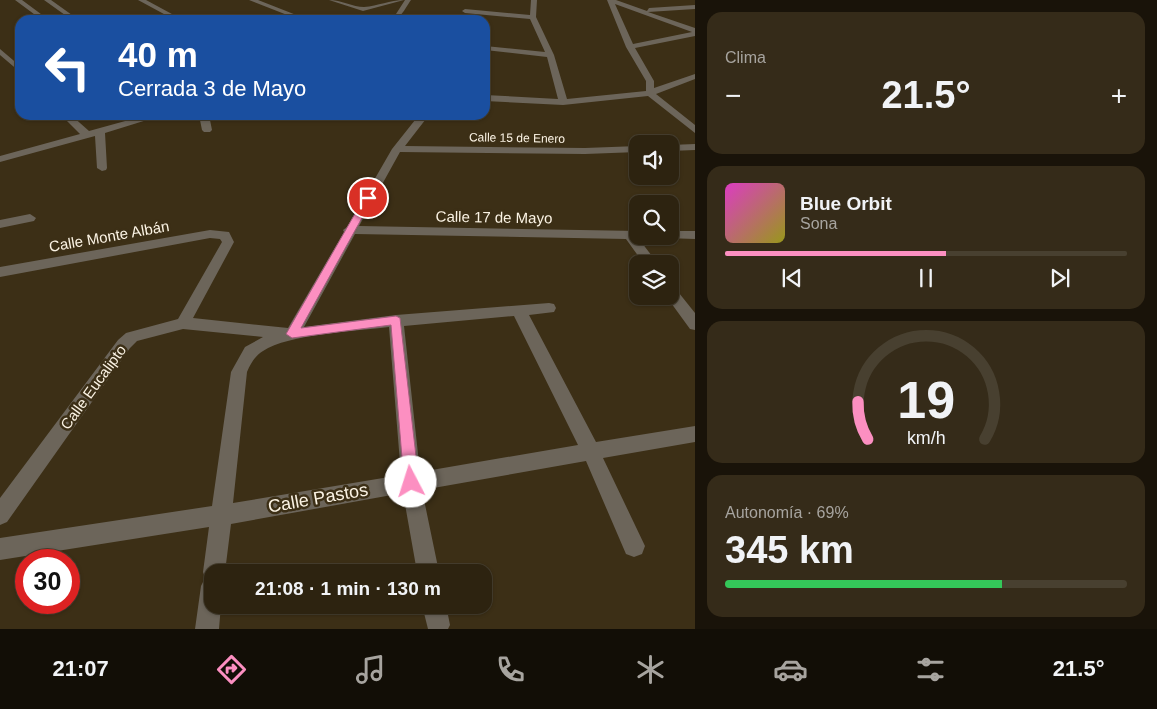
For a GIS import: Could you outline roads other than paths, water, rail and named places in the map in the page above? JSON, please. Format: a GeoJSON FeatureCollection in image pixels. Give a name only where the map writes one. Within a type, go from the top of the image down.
{"type":"FeatureCollection","features":[{"type":"Feature","properties":{"kind":"street"},"geometry":{"type":"LineString","coordinates":[[18,0],[39,15]]}},
{"type":"Feature","properties":{"kind":"street"},"geometry":{"type":"LineString","coordinates":[[47,0],[69,15]]}},
{"type":"Feature","properties":{"kind":"street"},"geometry":{"type":"LineString","coordinates":[[141,0],[170,15]]}},
{"type":"Feature","properties":{"kind":"street"},"geometry":{"type":"LineString","coordinates":[[252,0],[292,15]]}},
{"type":"Feature","properties":{"kind":"street"},"geometry":{"type":"LineString","coordinates":[[332,0],[350,3],[366,9],[401,0]]}},
{"type":"Feature","properties":{"kind":"street"},"geometry":{"type":"LineString","coordinates":[[399,15],[408,0]]}},
{"type":"Feature","properties":{"kind":"street"},"geometry":{"type":"LineString","coordinates":[[534,0],[533,17],[550,55],[563,102]]}},
{"type":"Feature","properties":{"kind":"street"},"geometry":{"type":"LineString","coordinates":[[611,0],[694,32]]}},
{"type":"Feature","properties":{"kind":"street"},"geometry":{"type":"LineString","coordinates":[[611,0],[630,47],[650,81],[650,94]]}},
{"type":"Feature","properties":{"kind":"street"},"geometry":{"type":"LineString","coordinates":[[643,11],[694,7]]}},
{"type":"Feature","properties":{"kind":"street"},"geometry":{"type":"LineString","coordinates":[[464,15],[466,8],[533,17]]}},
{"type":"Feature","properties":{"kind":"street"},"geometry":{"type":"LineString","coordinates":[[630,47],[694,32]]}},
{"type":"Feature","properties":{"kind":"street"},"geometry":{"type":"LineString","coordinates":[[490,49],[550,55]]}},
{"type":"Feature","properties":{"kind":"street"},"geometry":{"type":"LineString","coordinates":[[0,51],[15,65]]}},
{"type":"Feature","properties":{"kind":"street"},"geometry":{"type":"LineString","coordinates":[[490,98],[563,102],[650,94],[693,77]]}},
{"type":"Feature","properties":{"kind":"street"},"geometry":{"type":"LineString","coordinates":[[650,94],[694,130]]}},
{"type":"Feature","properties":{"kind":"street"},"geometry":{"type":"LineString","coordinates":[[71,120],[88,136]]}},
{"type":"Feature","properties":{"kind":"street"},"geometry":{"type":"LineString","coordinates":[[0,159],[141,120]]}},
{"type":"Feature","properties":{"kind":"street"},"geometry":{"type":"LineString","coordinates":[[205,120],[207,130]]}},
{"type":"Feature","properties":{"kind":"street"},"geometry":{"type":"LineString","coordinates":[[292,334],[349,230],[397,149],[420,120]]}},
{"type":"Feature","properties":{"kind":"street"},"geometry":{"type":"LineString","coordinates":[[100,132],[102,168]]}},
{"type":"Feature","properties":{"kind":"street"},"geometry":{"type":"LineString","coordinates":[[679,148],[694,147]]}},
{"type":"Feature","properties":{"kind":"street","name":"Calle 15 de Enero"},"geometry":{"type":"LineString","coordinates":[[397,149],[585,151],[629,149]]}},
{"type":"Feature","properties":{"kind":"street"},"geometry":{"type":"LineString","coordinates":[[0,224],[30,218]]}},
{"type":"Feature","properties":{"kind":"street","name":"Calle 17 de Mayo"},"geometry":{"type":"LineString","coordinates":[[349,230],[629,235]]}},
{"type":"Feature","properties":{"kind":"street","name":"Calle Monte Albán"},"geometry":{"type":"LineString","coordinates":[[0,272],[210,234],[224,235],[228,242],[183,323]]}},
{"type":"Feature","properties":{"kind":"street"},"geometry":{"type":"LineString","coordinates":[[679,235],[694,235]]}},
{"type":"Feature","properties":{"kind":"street"},"geometry":{"type":"LineString","coordinates":[[679,304],[694,325]]}},
{"type":"Feature","properties":{"kind":"street"},"geometry":{"type":"LineString","coordinates":[[215,564],[239,372],[244,358],[255,347],[272,339],[292,334],[396,321],[549,308]]}},
{"type":"Feature","properties":{"kind":"street"},"geometry":{"type":"LineString","coordinates":[[519,312],[591,452],[634,546]]}},
{"type":"Feature","properties":{"kind":"street"},"geometry":{"type":"LineString","coordinates":[[396,321],[411,482],[426,564]]}},
{"type":"Feature","properties":{"kind":"street"},"geometry":{"type":"LineString","coordinates":[[183,323],[292,334]]}},
{"type":"Feature","properties":{"kind":"street","name":"Calle Eucalipto"},"geometry":{"type":"LineString","coordinates":[[0,515],[128,340],[183,323]]}},
{"type":"Feature","properties":{"kind":"street","name":"Calle Pastos"},"geometry":{"type":"LineString","coordinates":[[0,549],[221,515],[694,434]]}},
{"type":"Feature","properties":{"kind":"street"},"geometry":{"type":"LineString","coordinates":[[207,629],[209,614]]}}]}
